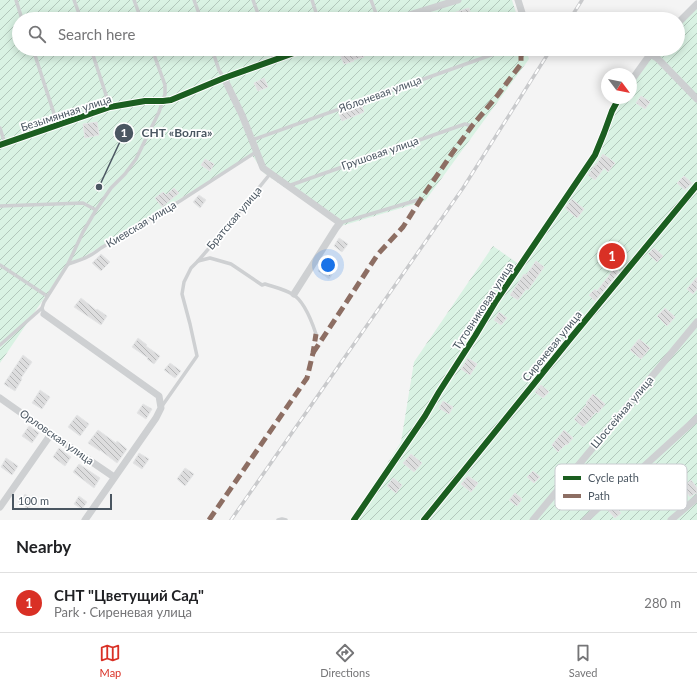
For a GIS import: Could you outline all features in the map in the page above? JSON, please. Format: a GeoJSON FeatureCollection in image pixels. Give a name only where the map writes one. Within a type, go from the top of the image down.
{"type":"FeatureCollection","features":[{"type":"Feature","properties":{"kind":"street"},"geometry":{"type":"LineString","coordinates":[[413,12],[434,3],[458,0]]}},
{"type":"Feature","properties":{"kind":"street"},"geometry":{"type":"LineString","coordinates":[[518,0],[522,12]]}},
{"type":"Feature","properties":{"kind":"street"},"geometry":{"type":"LineString","coordinates":[[685,16],[697,4]]}},
{"type":"Feature","properties":{"kind":"street","name":"Безымянная улица"},"geometry":{"type":"LineString","coordinates":[[3,145],[110,107],[145,101],[163,101],[176,98],[224,78],[285,56]]}},
{"type":"Feature","properties":{"kind":"street"},"geometry":{"type":"LineString","coordinates":[[637,72],[648,56]]}},
{"type":"Feature","properties":{"kind":"street"},"geometry":{"type":"LineString","coordinates":[[656,56],[697,99]]}},
{"type":"Feature","properties":{"kind":"street"},"geometry":{"type":"LineString","coordinates":[[224,78],[236,102],[263,168],[340,223],[294,294]]}},
{"type":"Feature","properties":{"kind":"street","name":"Тутовниковая улица"},"geometry":{"type":"LineString","coordinates":[[354,520],[425,416],[476,336],[496,301],[595,155],[616,104]]}},
{"type":"Feature","properties":{"kind":"street","name":"Сиреневая улица"},"geometry":{"type":"LineString","coordinates":[[424,520],[565,345],[697,185]]}},
{"type":"Feature","properties":{"kind":"street"},"geometry":{"type":"LineString","coordinates":[[43,311],[159,396],[161,408],[156,418],[85,520]]}},
{"type":"Feature","properties":{"kind":"street","name":"Шоссейная улица"},"geometry":{"type":"LineString","coordinates":[[579,464],[697,322]]}},
{"type":"Feature","properties":{"kind":"street","name":"Орловская улица"},"geometry":{"type":"LineString","coordinates":[[0,398],[114,477]]}},
{"type":"Feature","properties":{"kind":"street"},"geometry":{"type":"LineString","coordinates":[[646,464],[697,418]]}},
{"type":"Feature","properties":{"kind":"street"},"geometry":{"type":"LineString","coordinates":[[0,507],[51,434]]}},
{"type":"Feature","properties":{"kind":"street","name":"Шоссейная улица"},"geometry":{"type":"LineString","coordinates":[[533,520],[555,493]]}},
{"type":"Feature","properties":{"kind":"street"},"geometry":{"type":"LineString","coordinates":[[687,506],[697,498]]}},
{"type":"Feature","properties":{"kind":"street"},"geometry":{"type":"LineString","coordinates":[[585,520],[596,510]]}},
{"type":"Feature","properties":{"kind":"street"},"geometry":{"type":"LineString","coordinates":[[671,520],[683,510]]}},
{"type":"Feature","properties":{"kind":"lane"},"geometry":{"type":"LineString","coordinates":[[16,0],[20,12]]}},
{"type":"Feature","properties":{"kind":"lane"},"geometry":{"type":"LineString","coordinates":[[74,0],[78,12]]}},
{"type":"Feature","properties":{"kind":"lane"},"geometry":{"type":"LineString","coordinates":[[134,0],[138,12]]}},
{"type":"Feature","properties":{"kind":"lane"},"geometry":{"type":"LineString","coordinates":[[194,0],[198,12]]}},
{"type":"Feature","properties":{"kind":"lane"},"geometry":{"type":"LineString","coordinates":[[253,0],[257,12]]}},
{"type":"Feature","properties":{"kind":"lane"},"geometry":{"type":"LineString","coordinates":[[312,0],[316,12]]}},
{"type":"Feature","properties":{"kind":"lane"},"geometry":{"type":"LineString","coordinates":[[371,0],[375,12]]}},
{"type":"Feature","properties":{"kind":"lane"},"geometry":{"type":"LineString","coordinates":[[35,56],[58,126]]}},
{"type":"Feature","properties":{"kind":"lane"},"geometry":{"type":"LineString","coordinates":[[93,56],[110,107]]}},
{"type":"Feature","properties":{"kind":"lane"},"geometry":{"type":"LineString","coordinates":[[0,345],[43,311],[44,302],[47,296],[68,264],[83,232],[96,210],[111,188],[132,166],[165,94],[165,85],[155,56]]}},
{"type":"Feature","properties":{"kind":"lane"},"geometry":{"type":"LineString","coordinates":[[214,56],[219,70],[224,78]]}},
{"type":"Feature","properties":{"kind":"lane"},"geometry":{"type":"LineString","coordinates":[[273,56],[274,60]]}},
{"type":"Feature","properties":{"kind":"lane","name":"Яблоневая улица"},"geometry":{"type":"LineString","coordinates":[[252,140],[488,56]]}},
{"type":"Feature","properties":{"kind":"lane","name":"Грушовая улица"},"geometry":{"type":"LineString","coordinates":[[288,186],[465,124],[472,126]]}},
{"type":"Feature","properties":{"kind":"lane"},"geometry":{"type":"LineString","coordinates":[[0,128],[3,145]]}},
{"type":"Feature","properties":{"kind":"lane","name":"Киевская улица"},"geometry":{"type":"LineString","coordinates":[[68,264],[92,255],[256,152]]}},
{"type":"Feature","properties":{"kind":"lane","name":"Братская улица"},"geometry":{"type":"LineString","coordinates":[[161,408],[197,356],[182,294],[184,282],[191,268],[223,232],[270,174]]}},
{"type":"Feature","properties":{"kind":"lane"},"geometry":{"type":"LineString","coordinates":[[340,223],[421,199]]}},
{"type":"Feature","properties":{"kind":"lane"},"geometry":{"type":"LineString","coordinates":[[0,206],[83,203],[96,210]]}},
{"type":"Feature","properties":{"kind":"lane"},"geometry":{"type":"LineString","coordinates":[[198,261],[210,258],[231,264],[262,285],[265,284],[294,294],[304,306],[316,334]]}},
{"type":"Feature","properties":{"kind":"lane"},"geometry":{"type":"LineString","coordinates":[[0,265],[47,296]]}},
{"type":"Feature","properties":{"kind":"lane"},"geometry":{"type":"LineString","coordinates":[[278,520],[286,520]]}},
{"type":"Feature","properties":{"kind":"green space"},"geometry":{"type":"Polygon","coordinates":[[[0,0],[512,0],[516,12],[12,12],[12,56],[528,56],[529,59],[425,201],[341,226],[264,173],[252,155],[64,269],[0,363],[0,0]]]}},
{"type":"Feature","properties":{"kind":"green space"},"geometry":{"type":"Polygon","coordinates":[[[697,1],[697,520],[351,520],[401,442],[414,362],[493,246],[520,265],[592,157],[614,104],[637,104],[637,69],[646,56],[685,56],[685,14],[697,1]]]}},
{"type":"Feature","properties":{"kind":"building"},"geometry":{"type":"Polygon","coordinates":[[[469,8],[470,12],[456,12],[469,8]]]}},
{"type":"Feature","properties":{"kind":"building"},"geometry":{"type":"Polygon","coordinates":[[[341,56],[364,56],[364,57],[344,64],[341,56]]]}},
{"type":"Feature","properties":{"kind":"building"},"geometry":{"type":"Polygon","coordinates":[[[264,78],[268,87],[258,91],[254,83],[264,78]]]}},
{"type":"Feature","properties":{"kind":"building"},"geometry":{"type":"Polygon","coordinates":[[[641,96],[650,102],[645,109],[637,104],[641,96]]]}},
{"type":"Feature","properties":{"kind":"building"},"geometry":{"type":"Polygon","coordinates":[[[362,106],[364,112],[342,121],[339,114],[362,106]]]}},
{"type":"Feature","properties":{"kind":"building"},"geometry":{"type":"Polygon","coordinates":[[[97,122],[99,135],[85,138],[83,124],[97,122]]]}},
{"type":"Feature","properties":{"kind":"building"},"geometry":{"type":"Polygon","coordinates":[[[603,154],[615,163],[608,172],[604,168],[595,180],[588,175],[603,154]]]}},
{"type":"Feature","properties":{"kind":"building"},"geometry":{"type":"Polygon","coordinates":[[[205,159],[214,164],[210,171],[201,165],[205,159]]]}},
{"type":"Feature","properties":{"kind":"building"},"geometry":{"type":"Polygon","coordinates":[[[684,176],[692,183],[685,190],[677,183],[684,176]]]}},
{"type":"Feature","properties":{"kind":"building"},"geometry":{"type":"Polygon","coordinates":[[[174,188],[179,193],[162,207],[155,198],[163,192],[166,195],[174,188]]]}},
{"type":"Feature","properties":{"kind":"building"},"geometry":{"type":"Polygon","coordinates":[[[199,195],[206,200],[200,208],[193,202],[199,195]]]}},
{"type":"Feature","properties":{"kind":"building"},"geometry":{"type":"Polygon","coordinates":[[[572,199],[584,209],[577,218],[565,208],[572,199]]]}},
{"type":"Feature","properties":{"kind":"building"},"geometry":{"type":"Polygon","coordinates":[[[339,238],[348,244],[342,252],[334,246],[339,238]]]}},
{"type":"Feature","properties":{"kind":"building"},"geometry":{"type":"Polygon","coordinates":[[[654,248],[663,256],[657,262],[648,254],[654,248]]]}},
{"type":"Feature","properties":{"kind":"building"},"geometry":{"type":"Polygon","coordinates":[[[101,254],[110,262],[101,271],[92,263],[101,254]]]}},
{"type":"Feature","properties":{"kind":"building"},"geometry":{"type":"Polygon","coordinates":[[[536,261],[544,267],[528,290],[526,289],[518,300],[510,295],[524,274],[526,275],[536,261]]]}},
{"type":"Feature","properties":{"kind":"building"},"geometry":{"type":"Polygon","coordinates":[[[321,266],[333,273],[329,279],[318,271],[321,266]]]}},
{"type":"Feature","properties":{"kind":"building"},"geometry":{"type":"Polygon","coordinates":[[[614,268],[619,272],[595,301],[589,295],[595,289],[597,291],[614,268]]]}},
{"type":"Feature","properties":{"kind":"building"},"geometry":{"type":"Polygon","coordinates":[[[697,277],[697,289],[693,294],[687,289],[697,277]]]}},
{"type":"Feature","properties":{"kind":"building"},"geometry":{"type":"Polygon","coordinates":[[[81,298],[96,310],[97,309],[107,316],[101,325],[74,307],[81,298]]]}},
{"type":"Feature","properties":{"kind":"building"},"geometry":{"type":"Polygon","coordinates":[[[665,308],[675,317],[667,326],[657,316],[665,308]]]}},
{"type":"Feature","properties":{"kind":"building"},"geometry":{"type":"Polygon","coordinates":[[[499,312],[507,318],[501,325],[494,320],[499,312]]]}},
{"type":"Feature","properties":{"kind":"building"},"geometry":{"type":"Polygon","coordinates":[[[138,338],[160,356],[154,364],[132,347],[138,338]]]}},
{"type":"Feature","properties":{"kind":"building"},"geometry":{"type":"Polygon","coordinates":[[[639,339],[650,348],[641,359],[630,350],[639,339]]]}},
{"type":"Feature","properties":{"kind":"building"},"geometry":{"type":"Polygon","coordinates":[[[23,355],[32,362],[21,378],[22,379],[15,391],[4,384],[23,355]]]}},
{"type":"Feature","properties":{"kind":"building"},"geometry":{"type":"Polygon","coordinates":[[[468,358],[477,364],[470,375],[461,369],[468,358]]]}},
{"type":"Feature","properties":{"kind":"building"},"geometry":{"type":"Polygon","coordinates":[[[170,363],[181,371],[175,378],[164,370],[170,363]]]}},
{"type":"Feature","properties":{"kind":"building"},"geometry":{"type":"Polygon","coordinates":[[[541,385],[549,392],[543,398],[535,392],[541,385]]]}},
{"type":"Feature","properties":{"kind":"building"},"geometry":{"type":"Polygon","coordinates":[[[40,390],[50,397],[42,409],[32,403],[40,390]]]}},
{"type":"Feature","properties":{"kind":"building"},"geometry":{"type":"Polygon","coordinates":[[[593,394],[605,404],[583,427],[574,419],[587,404],[586,403],[593,394]]]}},
{"type":"Feature","properties":{"kind":"building"},"geometry":{"type":"Polygon","coordinates":[[[443,401],[453,407],[449,414],[439,408],[443,401]]]}},
{"type":"Feature","properties":{"kind":"building"},"geometry":{"type":"Polygon","coordinates":[[[143,404],[152,409],[146,419],[137,413],[143,404]]]}},
{"type":"Feature","properties":{"kind":"building"},"geometry":{"type":"Polygon","coordinates":[[[77,415],[89,424],[80,436],[68,427],[77,415]]]}},
{"type":"Feature","properties":{"kind":"building"},"geometry":{"type":"Polygon","coordinates":[[[29,426],[39,433],[32,443],[22,436],[29,426]]]}},
{"type":"Feature","properties":{"kind":"building"},"geometry":{"type":"Polygon","coordinates":[[[98,430],[116,443],[117,441],[127,449],[117,463],[88,443],[98,430]]]}},
{"type":"Feature","properties":{"kind":"building"},"geometry":{"type":"Polygon","coordinates":[[[564,430],[573,438],[558,452],[552,445],[564,430]]]}},
{"type":"Feature","properties":{"kind":"building"},"geometry":{"type":"Polygon","coordinates":[[[59,448],[71,457],[65,466],[53,457],[59,448]]]}},
{"type":"Feature","properties":{"kind":"building"},"geometry":{"type":"Polygon","coordinates":[[[139,453],[149,459],[142,469],[133,463],[139,453]]]}},
{"type":"Feature","properties":{"kind":"building"},"geometry":{"type":"Polygon","coordinates":[[[411,454],[422,463],[414,472],[403,463],[411,454]]]}},
{"type":"Feature","properties":{"kind":"building"},"geometry":{"type":"Polygon","coordinates":[[[6,458],[18,466],[12,475],[1,467],[6,458]]]}},
{"type":"Feature","properties":{"kind":"building"},"geometry":{"type":"Polygon","coordinates":[[[79,464],[100,478],[94,488],[73,472],[79,464]]]}},
{"type":"Feature","properties":{"kind":"building"},"geometry":{"type":"Polygon","coordinates":[[[185,468],[194,474],[185,486],[177,479],[185,468]]]}},
{"type":"Feature","properties":{"kind":"building"},"geometry":{"type":"Polygon","coordinates":[[[533,471],[540,477],[534,483],[527,477],[533,471]]]}},
{"type":"Feature","properties":{"kind":"building"},"geometry":{"type":"Polygon","coordinates":[[[468,476],[478,483],[471,492],[461,484],[468,476]]]}},
{"type":"Feature","properties":{"kind":"building"},"geometry":{"type":"Polygon","coordinates":[[[393,478],[402,485],[396,493],[387,486],[393,478]]]}},
{"type":"Feature","properties":{"kind":"building"},"geometry":{"type":"Polygon","coordinates":[[[691,480],[697,488],[697,493],[690,497],[687,493],[687,484],[691,480]]]}},
{"type":"Feature","properties":{"kind":"building"},"geometry":{"type":"Polygon","coordinates":[[[515,493],[522,499],[517,506],[509,500],[515,493]]]}},
{"type":"Feature","properties":{"kind":"building"},"geometry":{"type":"Polygon","coordinates":[[[25,494],[34,501],[28,509],[18,502],[25,494]]]}},
{"type":"Feature","properties":{"kind":"building"},"geometry":{"type":"Polygon","coordinates":[[[79,496],[87,502],[82,509],[74,504],[79,496]]]}},
{"type":"Feature","properties":{"kind":"building"},"geometry":{"type":"Polygon","coordinates":[[[608,510],[618,510],[621,513],[615,518],[608,510]]]}},
{"type":"Feature","properties":{"kind":"railway"},"geometry":{"type":"LineString","coordinates":[[574,12],[582,0]]}},
{"type":"Feature","properties":{"kind":"railway"},"geometry":{"type":"LineString","coordinates":[[231,520],[463,188],[547,56]]}},
{"type":"Feature","properties":{"kind":"marked path"},"geometry":{"type":"LineString","coordinates":[[313,353],[378,254],[403,227],[453,152],[521,64],[521,56]]}},
{"type":"Feature","properties":{"kind":"marked path"},"geometry":{"type":"LineString","coordinates":[[209,520],[307,378],[316,334]]}},
{"type":"Feature","properties":{"kind":"cycle path"},"geometry":{"type":"LineString","coordinates":[[0,145],[110,107],[145,101],[171,100],[224,78],[285,56]]}},
{"type":"Feature","properties":{"kind":"cycle path"},"geometry":{"type":"LineString","coordinates":[[354,520],[425,416],[496,301],[595,155],[616,104]]}},
{"type":"Feature","properties":{"kind":"cycle path"},"geometry":{"type":"LineString","coordinates":[[424,520],[697,185]]}},
{"type":"Feature","properties":{"kind":"place","name":"СНТ «Волга»"},"geometry":{"type":"Point","coordinates":[99,187]}},
{"type":"Feature","properties":{"kind":"place","name":"СНТ \"Цветущий Сад\""},"geometry":{"type":"Point","coordinates":[612,256]}}]}
